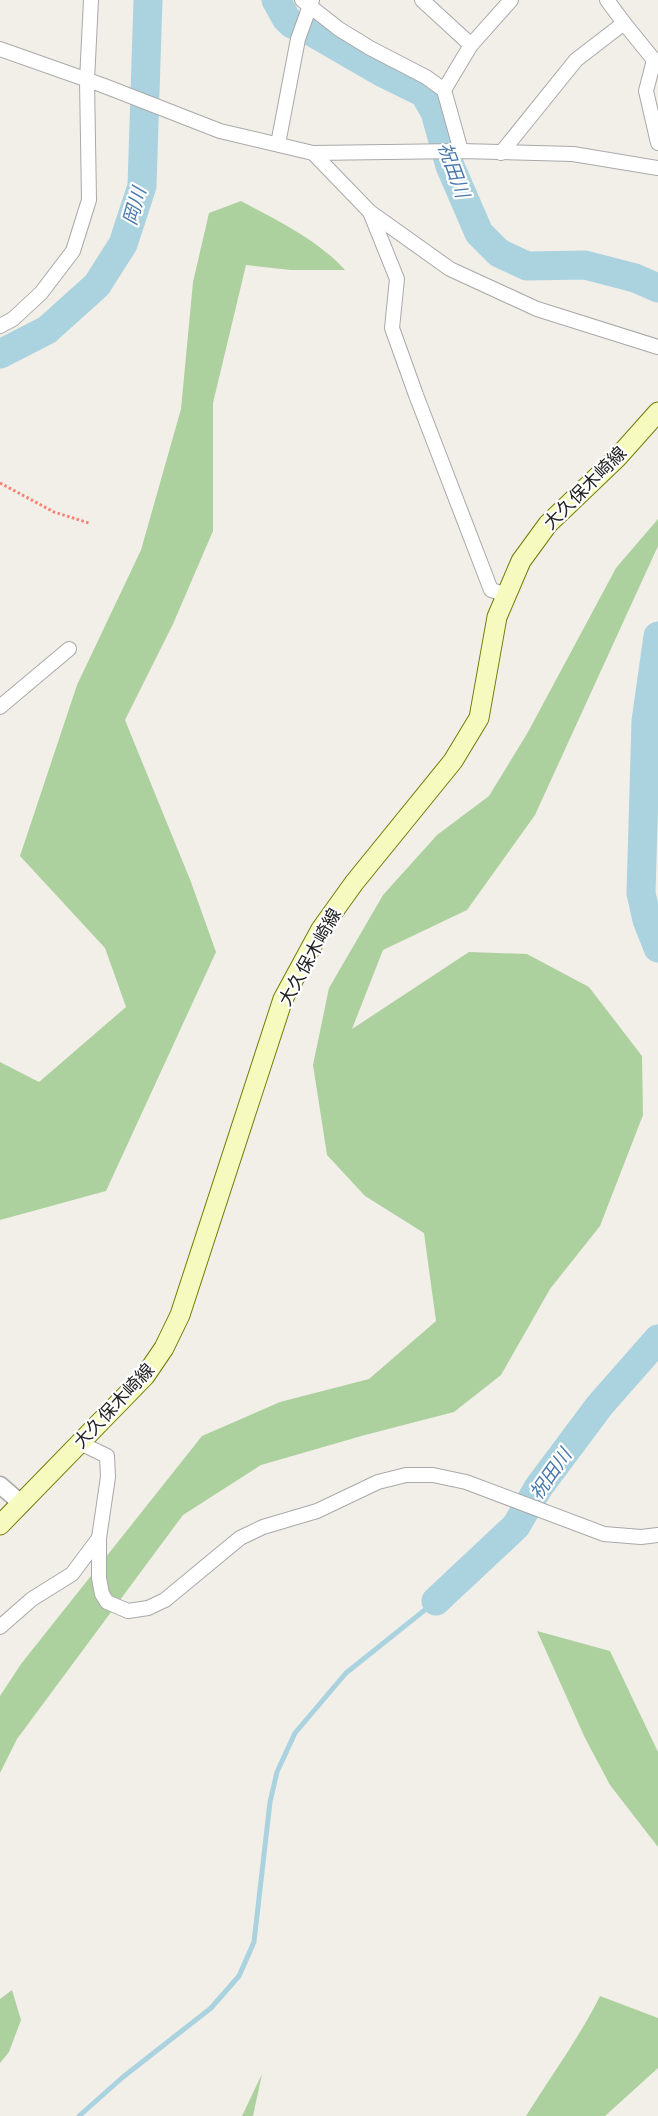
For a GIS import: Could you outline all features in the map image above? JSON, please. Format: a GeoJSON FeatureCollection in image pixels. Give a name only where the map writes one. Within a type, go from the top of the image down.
{"type":"FeatureCollection","features":[{"type":"Feature","properties":{"kind":"main road","name":"大久保木崎線"},"geometry":{"type":"LineString","coordinates":[[0,1526],[145,1376],[164,1348],[180,1315],[283,999],[322,929],[354,883],[453,761],[478,718],[497,617],[521,561],[548,524],[617,458],[658,412]]}},
{"type":"Feature","properties":{"kind":"street"},"geometry":{"type":"LineString","coordinates":[[0,326],[13,319],[41,292],[73,251],[89,200],[87,80],[91,0]]}},
{"type":"Feature","properties":{"kind":"street"},"geometry":{"type":"LineString","coordinates":[[422,0],[472,46]]}},
{"type":"Feature","properties":{"kind":"street"},"geometry":{"type":"LineString","coordinates":[[444,90],[472,46],[511,0]]}},
{"type":"Feature","properties":{"kind":"street"},"geometry":{"type":"LineString","coordinates":[[607,0],[654,60],[646,91],[658,143]]}},
{"type":"Feature","properties":{"kind":"street"},"geometry":{"type":"LineString","coordinates":[[278,144],[307,2],[339,29],[370,48],[426,77],[444,90],[461,151]]}},
{"type":"Feature","properties":{"kind":"street"},"geometry":{"type":"LineString","coordinates":[[501,153],[576,60],[624,23]]}},
{"type":"Feature","properties":{"kind":"street"},"geometry":{"type":"LineString","coordinates":[[0,49],[102,85],[220,131],[313,153],[461,151],[574,154],[658,168]]}},
{"type":"Feature","properties":{"kind":"street"},"geometry":{"type":"LineString","coordinates":[[313,153],[370,212],[450,269],[537,309],[658,347]]}},
{"type":"Feature","properties":{"kind":"street"},"geometry":{"type":"LineString","coordinates":[[370,212],[397,279],[392,328],[491,590],[506,594]]}},
{"type":"Feature","properties":{"kind":"street"},"geometry":{"type":"LineString","coordinates":[[0,707],[69,649]]}},
{"type":"Feature","properties":{"kind":"street"},"geometry":{"type":"LineString","coordinates":[[80,1443],[107,1456],[108,1477],[99,1538],[99,1578],[102,1594],[107,1602],[128,1611],[137,1610],[165,1600],[240,1538],[263,1527],[317,1511],[378,1482],[416,1474],[433,1475],[466,1482],[543,1509],[604,1534],[658,1536]]}},
{"type":"Feature","properties":{"kind":"street"},"geometry":{"type":"LineString","coordinates":[[0,1485],[22,1504]]}},
{"type":"Feature","properties":{"kind":"street"},"geometry":{"type":"LineString","coordinates":[[0,1627],[32,1599],[72,1574],[99,1538]]}},
{"type":"Feature","properties":{"kind":"path"},"geometry":{"type":"LineString","coordinates":[[0,483],[54,512],[89,523]]}},
{"type":"Feature","properties":{"kind":"green space"},"geometry":{"type":"Polygon","coordinates":[[[241,201],[283,223],[310,240],[345,270],[291,270],[246,265],[213,403],[213,531],[173,624],[125,720],[191,882],[216,952],[106,1191],[0,1220],[0,1062],[39,1082],[126,1007],[105,948],[20,856],[77,685],[141,550],[181,409],[193,282],[209,213],[241,201]]]}},
{"type":"Feature","properties":{"kind":"green space"},"geometry":{"type":"Polygon","coordinates":[[[658,519],[658,546],[535,815],[467,910],[383,950],[352,1029],[469,952],[527,954],[589,987],[642,1056],[643,1115],[600,1226],[550,1289],[501,1375],[454,1412],[261,1465],[183,1515],[17,1739],[0,1773],[0,1696],[21,1664],[202,1436],[280,1402],[369,1379],[436,1321],[424,1233],[365,1196],[327,1155],[313,1065],[329,988],[383,895],[437,835],[489,796],[528,732],[616,568],[658,519]]]}},
{"type":"Feature","properties":{"kind":"green space"},"geometry":{"type":"Polygon","coordinates":[[[537,1631],[610,1651],[658,1752],[658,1847],[610,1785],[585,1738],[537,1631]]]}},
{"type":"Feature","properties":{"kind":"green space"},"geometry":{"type":"Polygon","coordinates":[[[12,1990],[21,2020],[9,2052],[0,2063],[0,1999],[12,1990]]]}},
{"type":"Feature","properties":{"kind":"green space"},"geometry":{"type":"Polygon","coordinates":[[[600,1996],[658,2018],[658,2068],[605,2116],[526,2116],[574,2042],[600,1996]]]}},
{"type":"Feature","properties":{"kind":"green space"},"geometry":{"type":"Polygon","coordinates":[[[262,2074],[253,2116],[242,2116],[262,2074]]]}},
{"type":"Feature","properties":{"kind":"waterway","name":"岡川"},"geometry":{"type":"LineString","coordinates":[[0,354],[47,330],[97,285],[123,244],[142,186],[148,0]]}},
{"type":"Feature","properties":{"kind":"waterway","name":"祝田川"},"geometry":{"type":"LineString","coordinates":[[276,0],[286,18],[292,24],[312,32],[383,73],[424,93],[435,112],[450,166],[479,233],[499,253],[527,266],[585,265],[635,278],[658,288]]}},
{"type":"Feature","properties":{"kind":"waterway","name":"祝田川"},"geometry":{"type":"LineString","coordinates":[[658,636],[646,721],[641,893],[647,920],[658,948]]}},
{"type":"Feature","properties":{"kind":"waterway","name":"祝田川"},"geometry":{"type":"LineString","coordinates":[[436,1601],[516,1526],[538,1488],[600,1405],[658,1339]]}},
{"type":"Feature","properties":{"kind":"waterway"},"geometry":{"type":"LineString","coordinates":[[79,2116],[123,2077],[211,2008],[239,1976],[254,1942],[270,1802],[277,1772],[295,1733],[346,1673],[436,1601]]}}]}
